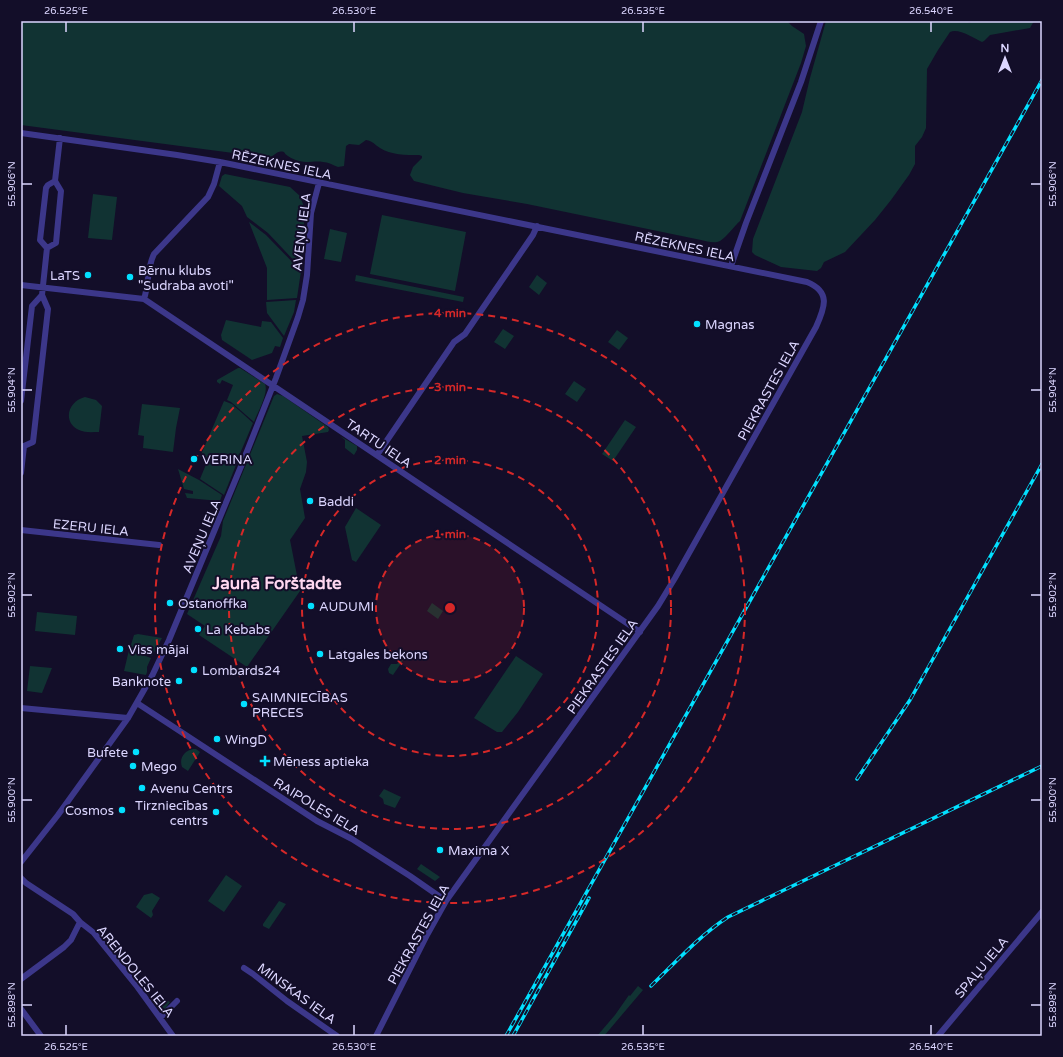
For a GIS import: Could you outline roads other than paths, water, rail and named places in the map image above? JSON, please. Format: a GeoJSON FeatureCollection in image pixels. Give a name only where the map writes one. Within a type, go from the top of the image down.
{"type":"FeatureCollection","features":[{"type":"Feature","properties":{"kind":"street"},"geometry":{"type":"LineString","coordinates":[[731,266],[746,223],[801,82],[821,21]]}},
{"type":"Feature","properties":{"kind":"street","name":"RĒZEKNES IELA"},"geometry":{"type":"LineString","coordinates":[[21,132],[220,162],[537,226],[807,282],[820,289],[824,296]]}},
{"type":"Feature","properties":{"kind":"street"},"geometry":{"type":"LineString","coordinates":[[47,248],[56,242],[61,191],[56,181],[60,138]]}},
{"type":"Feature","properties":{"kind":"street"},"geometry":{"type":"LineString","coordinates":[[21,285],[144,299],[147,291],[150,265],[154,254],[208,197],[214,184],[220,162]]}},
{"type":"Feature","properties":{"kind":"street"},"geometry":{"type":"LineString","coordinates":[[21,473],[22,444],[33,442],[48,309],[42,295],[47,248],[40,240],[46,188],[48,185],[56,181]]}},
{"type":"Feature","properties":{"kind":"street","name":"AVEŅU IELA"},"geometry":{"type":"LineString","coordinates":[[21,862],[58,815],[128,718],[152,676],[169,640],[236,478],[298,317],[303,300],[307,275],[312,213],[319,183]]}},
{"type":"Feature","properties":{"kind":"street"},"geometry":{"type":"LineString","coordinates":[[377,455],[454,342],[465,334],[533,235],[537,226]]}},
{"type":"Feature","properties":{"kind":"street"},"geometry":{"type":"LineString","coordinates":[[21,401],[32,306],[42,295]]}},
{"type":"Feature","properties":{"kind":"street","name":"PIEKRASTES IELA"},"geometry":{"type":"LineString","coordinates":[[376,1036],[427,935],[446,901],[640,632],[676,577],[816,327],[821,315],[824,296]]}},
{"type":"Feature","properties":{"kind":"street","name":"TARTU IELA"},"geometry":{"type":"LineString","coordinates":[[144,299],[640,632]]}},
{"type":"Feature","properties":{"kind":"street","name":"EZERU IELA"},"geometry":{"type":"LineString","coordinates":[[21,530],[159,545]]}},
{"type":"Feature","properties":{"kind":"street","name":"RAIPOLES IELA"},"geometry":{"type":"LineString","coordinates":[[137,703],[317,821],[352,839],[446,901]]}},
{"type":"Feature","properties":{"kind":"street"},"geometry":{"type":"LineString","coordinates":[[21,708],[128,718]]}},
{"type":"Feature","properties":{"kind":"street"},"geometry":{"type":"LineString","coordinates":[[21,878],[26,883],[72,914],[80,922],[71,940],[64,947],[21,979]]}},
{"type":"Feature","properties":{"kind":"street","name":"SPAĻU IELA"},"geometry":{"type":"LineString","coordinates":[[938,1036],[1042,912]]}},
{"type":"Feature","properties":{"kind":"street","name":"ARENDOLES IELA"},"geometry":{"type":"LineString","coordinates":[[80,922],[94,933],[136,985],[173,1036]]}},
{"type":"Feature","properties":{"kind":"street","name":"MINSKAS IELA"},"geometry":{"type":"LineString","coordinates":[[244,968],[254,974],[287,1001],[338,1036]]}},
{"type":"Feature","properties":{"kind":"street"},"geometry":{"type":"LineString","coordinates":[[160,1018],[177,1001]]}},
{"type":"Feature","properties":{"kind":"street"},"geometry":{"type":"LineString","coordinates":[[21,1008],[41,1036]]}},
{"type":"Feature","properties":{"kind":"railway"},"geometry":{"type":"LineString","coordinates":[[506,1036],[1042,80]]}},
{"type":"Feature","properties":{"kind":"railway"},"geometry":{"type":"LineString","coordinates":[[857,779],[910,700],[1042,464]]}},
{"type":"Feature","properties":{"kind":"railway"},"geometry":{"type":"LineString","coordinates":[[651,986],[697,941],[728,917],[1042,766]]}},
{"type":"Feature","properties":{"kind":"railway"},"geometry":{"type":"LineString","coordinates":[[513,1036],[589,898]]}},
{"type":"Feature","properties":{"kind":"place","name":"LaTS"},"geometry":{"type":"Point","coordinates":[88,275]}},
{"type":"Feature","properties":{"kind":"place","name":"Bērnu klubs \"Sudraba avoti\""},"geometry":{"type":"Point","coordinates":[130,277]}},
{"type":"Feature","properties":{"kind":"place","name":"Magnas"},"geometry":{"type":"Point","coordinates":[697,324]}},
{"type":"Feature","properties":{"kind":"place","name":"VERINA"},"geometry":{"type":"Point","coordinates":[194,459]}},
{"type":"Feature","properties":{"kind":"place","name":"Baddi"},"geometry":{"type":"Point","coordinates":[310,501]}},
{"type":"Feature","properties":{"kind":"place","name":"Ostanoffka"},"geometry":{"type":"Point","coordinates":[170,603]}},
{"type":"Feature","properties":{"kind":"place","name":"AUDUMI"},"geometry":{"type":"Point","coordinates":[311,606]}},
{"type":"Feature","properties":{"kind":"place","name":"La Kebabs"},"geometry":{"type":"Point","coordinates":[198,629]}},
{"type":"Feature","properties":{"kind":"place","name":"Viss mājai"},"geometry":{"type":"Point","coordinates":[120,649]}},
{"type":"Feature","properties":{"kind":"place","name":"Latgales bekons"},"geometry":{"type":"Point","coordinates":[320,654]}},
{"type":"Feature","properties":{"kind":"place","name":"Lombards24"},"geometry":{"type":"Point","coordinates":[194,670]}},
{"type":"Feature","properties":{"kind":"place","name":"Banknote"},"geometry":{"type":"Point","coordinates":[179,681]}},
{"type":"Feature","properties":{"kind":"place","name":"SAIMNIECĪBAS PRECES"},"geometry":{"type":"Point","coordinates":[244,704]}},
{"type":"Feature","properties":{"kind":"place","name":"WingD"},"geometry":{"type":"Point","coordinates":[217,739]}},
{"type":"Feature","properties":{"kind":"place","name":"Bufete"},"geometry":{"type":"Point","coordinates":[136,752]}},
{"type":"Feature","properties":{"kind":"place","name":"Mēness aptieka"},"geometry":{"type":"Point","coordinates":[265,761]}},
{"type":"Feature","properties":{"kind":"place","name":"Mego"},"geometry":{"type":"Point","coordinates":[133,766]}},
{"type":"Feature","properties":{"kind":"place","name":"Avenu Centrs"},"geometry":{"type":"Point","coordinates":[142,788]}},
{"type":"Feature","properties":{"kind":"place","name":"Cosmos"},"geometry":{"type":"Point","coordinates":[122,810]}},
{"type":"Feature","properties":{"kind":"place","name":"Tirzniecības centrs"},"geometry":{"type":"Point","coordinates":[216,812]}},
{"type":"Feature","properties":{"kind":"place","name":"Maxima X"},"geometry":{"type":"Point","coordinates":[440,850]}},
{"type":"Feature","properties":{"kind":"district","name":"Jaunā Forštadte"},"geometry":{"type":"Point","coordinates":[277,583]}}]}
